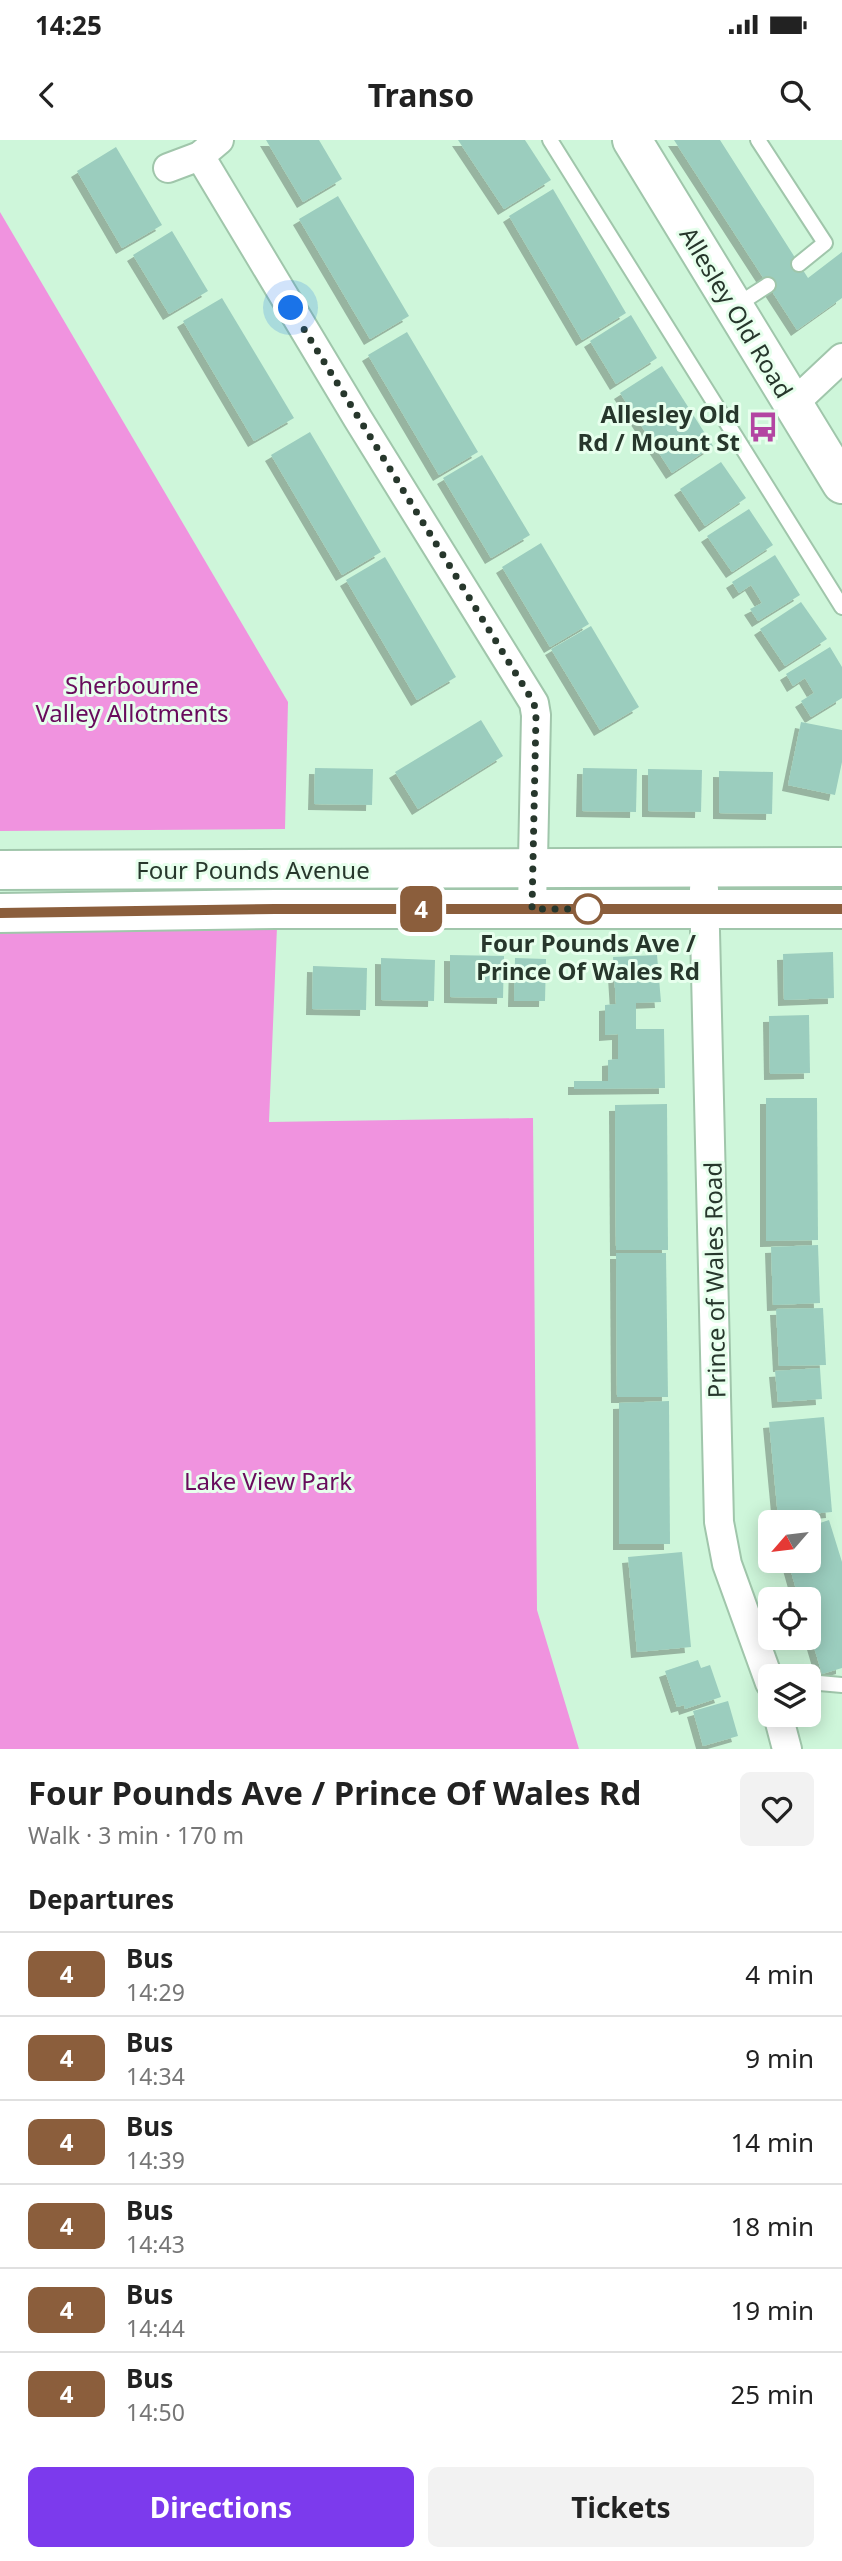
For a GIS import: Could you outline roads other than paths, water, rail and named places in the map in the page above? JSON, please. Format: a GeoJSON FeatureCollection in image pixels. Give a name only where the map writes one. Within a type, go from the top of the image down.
{"type":"FeatureCollection","features":[{"type":"Feature","properties":{"kind":"main road","name":"Allesley Old Road"},"geometry":{"type":"LineString","coordinates":[[632,140],[842,484]]}},
{"type":"Feature","properties":{"kind":"main road","name":"Four Pounds Avenue"},"geometry":{"type":"LineString","coordinates":[[0,870],[842,867]]}},
{"type":"Feature","properties":{"kind":"main road","name":"Four Pounds Avenue"},"geometry":{"type":"LineString","coordinates":[[0,913],[842,909]]}},
{"type":"Feature","properties":{"kind":"street"},"geometry":{"type":"LineString","coordinates":[[168,168],[209,148],[358,419],[534,703],[536,715],[532,909]]}},
{"type":"Feature","properties":{"kind":"street"},"geometry":{"type":"LineString","coordinates":[[793,404],[842,358]]}},
{"type":"Feature","properties":{"kind":"street","name":"Prince of Wales Road"},"geometry":{"type":"LineString","coordinates":[[704,869],[721,1543],[764,1664]]}},
{"type":"Feature","properties":{"kind":"street"},"geometry":{"type":"LineString","coordinates":[[781,1727],[787,1749]]}},
{"type":"Feature","properties":{"kind":"lane"},"geometry":{"type":"LineString","coordinates":[[550,140],[842,607]]}},
{"type":"Feature","properties":{"kind":"lane"},"geometry":{"type":"LineString","coordinates":[[758,140],[825,243],[799,264]]}},
{"type":"Feature","properties":{"kind":"lane"},"geometry":{"type":"LineString","coordinates":[[733,307],[768,285]]}},
{"type":"Feature","properties":{"kind":"lane"},"geometry":{"type":"LineString","coordinates":[[821,1683],[842,1685]]}},
{"type":"Feature","properties":{"kind":"place","name":"Allesley Old Rd / Mount St"},"geometry":{"type":"Point","coordinates":[763,427]}},
{"type":"Feature","properties":{"kind":"place","name":"Four Pounds Ave / Prince Of Wales Rd"},"geometry":{"type":"Point","coordinates":[588,909]}},
{"type":"Feature","properties":{"kind":"park label","name":"Sherbourne Valley Allotments"},"geometry":{"type":"Point","coordinates":[132,698]}},
{"type":"Feature","properties":{"kind":"park label","name":"Lake View Park"},"geometry":{"type":"Point","coordinates":[268,1480]}}]}
